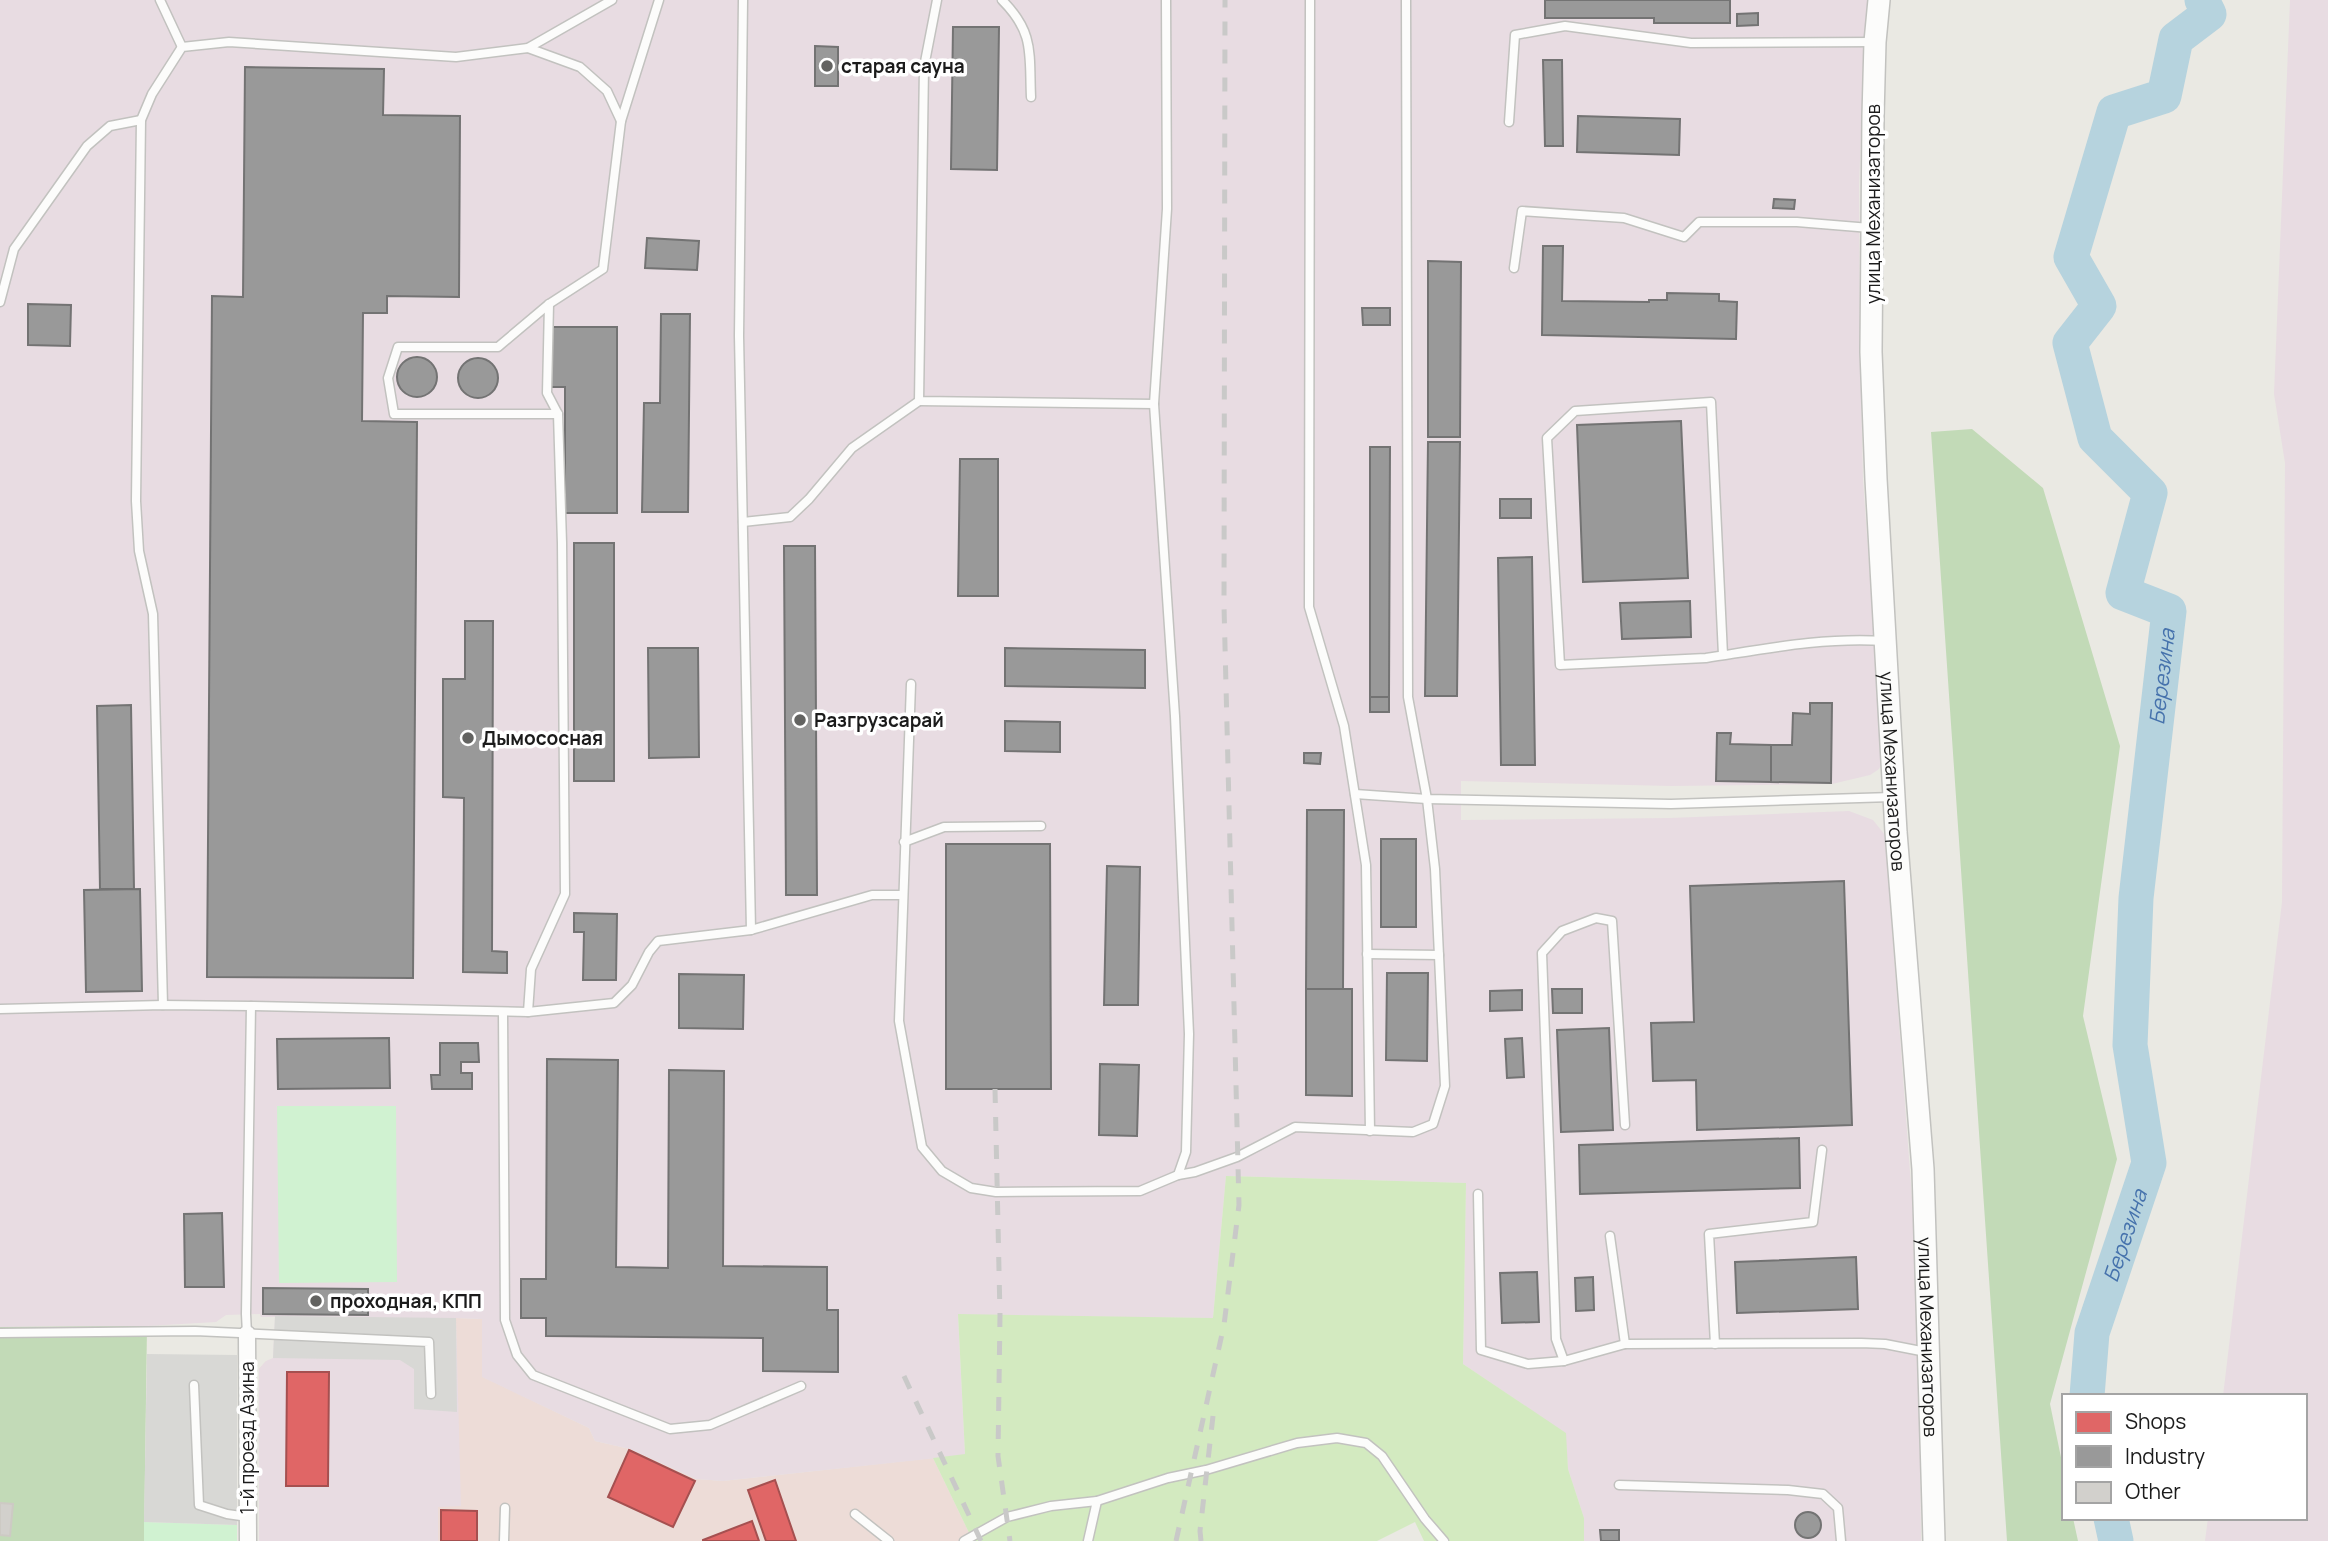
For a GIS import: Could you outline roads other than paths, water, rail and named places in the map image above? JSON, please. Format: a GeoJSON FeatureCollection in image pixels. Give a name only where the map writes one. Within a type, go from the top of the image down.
{"type":"FeatureCollection","features":[{"type":"Feature","properties":{"kind":"street","name":"улица Механизаторов"},"geometry":{"type":"LineString","coordinates":[[1879,0],[1875,42],[1871,352],[1896,832],[1923,1169],[1934,1541]]}},
{"type":"Feature","properties":{"kind":"street","name":"1-й проезд Азина"},"geometry":{"type":"LineString","coordinates":[[247,1334],[248,1541]]}},
{"type":"Feature","properties":{"kind":"lane"},"geometry":{"type":"LineString","coordinates":[[160,0],[182,47]]}},
{"type":"Feature","properties":{"kind":"lane"},"geometry":{"type":"LineString","coordinates":[[182,47],[229,42],[456,57],[528,48],[612,0]]}},
{"type":"Feature","properties":{"kind":"lane"},"geometry":{"type":"LineString","coordinates":[[558,414],[394,414],[388,377],[398,347],[498,348],[549,304],[603,269],[621,121],[659,0]]}},
{"type":"Feature","properties":{"kind":"lane"},"geometry":{"type":"LineString","coordinates":[[743,0],[738,336],[751,930]]}},
{"type":"Feature","properties":{"kind":"lane"},"geometry":{"type":"LineString","coordinates":[[919,401],[924,67],[937,0]]}},
{"type":"Feature","properties":{"kind":"lane"},"geometry":{"type":"LineString","coordinates":[[1002,0],[1016,13],[1027,35],[1031,97]]}},
{"type":"Feature","properties":{"kind":"lane"},"geometry":{"type":"LineString","coordinates":[[1166,0],[1167,209],[1154,404],[1175,716],[1189,1034],[1186,1152],[1178,1175]]}},
{"type":"Feature","properties":{"kind":"lane"},"geometry":{"type":"LineString","coordinates":[[1310,0],[1309,607],[1344,726],[1366,864],[1370,1131]]}},
{"type":"Feature","properties":{"kind":"lane"},"geometry":{"type":"LineString","coordinates":[[911,684],[899,1021],[922,1147],[942,1171],[971,1188],[996,1192],[1140,1191],[1178,1175],[1237,1157],[1295,1127],[1413,1132],[1433,1124],[1445,1086],[1435,869],[1427,799],[1408,697],[1406,0]]}},
{"type":"Feature","properties":{"kind":"lane"},"geometry":{"type":"LineString","coordinates":[[1510,122],[1514,35],[1565,26],[1691,43],[1875,42]]}},
{"type":"Feature","properties":{"kind":"lane"},"geometry":{"type":"LineString","coordinates":[[163,1005],[153,614],[139,551],[135,501],[141,120],[152,94],[182,47]]}},
{"type":"Feature","properties":{"kind":"lane"},"geometry":{"type":"LineString","coordinates":[[528,48],[580,67],[607,91],[621,121]]}},
{"type":"Feature","properties":{"kind":"lane"},"geometry":{"type":"LineString","coordinates":[[0,302],[14,250],[87,146],[110,126],[141,120]]}},
{"type":"Feature","properties":{"kind":"lane"},"geometry":{"type":"LineString","coordinates":[[1514,268],[1522,211],[1624,218],[1684,237],[1699,222],[1797,222],[1873,228]]}},
{"type":"Feature","properties":{"kind":"lane"},"geometry":{"type":"LineString","coordinates":[[528,1012],[531,969],[565,894],[562,543],[558,414],[547,393],[549,304]]}},
{"type":"Feature","properties":{"kind":"lane"},"geometry":{"type":"LineString","coordinates":[[743,522],[790,517],[852,449],[919,401],[1154,404]]}},
{"type":"Feature","properties":{"kind":"lane"},"geometry":{"type":"LineString","coordinates":[[1723,655],[1711,402],[1575,411],[1547,438],[1560,665],[1723,655],[1793,644],[1861,639],[1884,641]]}},
{"type":"Feature","properties":{"kind":"lane"},"geometry":{"type":"LineString","coordinates":[[1355,794],[1427,799],[1488,798],[1671,804],[1895,796]]}},
{"type":"Feature","properties":{"kind":"lane"},"geometry":{"type":"LineString","coordinates":[[904,842],[944,827],[1041,826]]}},
{"type":"Feature","properties":{"kind":"lane"},"geometry":{"type":"LineString","coordinates":[[0,1009],[163,1005],[528,1012],[614,1003],[632,985],[649,952],[658,941],[751,930],[872,895],[902,895]]}},
{"type":"Feature","properties":{"kind":"lane"},"geometry":{"type":"LineString","coordinates":[[1564,1361],[1556,1339],[1542,953],[1562,931],[1596,918],[1612,921],[1625,1125]]}},
{"type":"Feature","properties":{"kind":"lane"},"geometry":{"type":"LineString","coordinates":[[1367,954],[1439,955]]}},
{"type":"Feature","properties":{"kind":"lane"},"geometry":{"type":"LineString","coordinates":[[247,1334],[251,1006]]}},
{"type":"Feature","properties":{"kind":"lane"},"geometry":{"type":"LineString","coordinates":[[503,1012],[505,1320],[517,1355],[533,1375],[670,1429],[710,1425],[801,1386]]}},
{"type":"Feature","properties":{"kind":"lane"},"geometry":{"type":"LineString","coordinates":[[1715,1344],[1709,1234],[1813,1222],[1822,1150]]}},
{"type":"Feature","properties":{"kind":"lane"},"geometry":{"type":"LineString","coordinates":[[1478,1194],[1480,1350],[1528,1364],[1564,1361],[1625,1344],[1861,1343],[1928,1352]]}},
{"type":"Feature","properties":{"kind":"lane"},"geometry":{"type":"LineString","coordinates":[[1610,1237],[1625,1344]]}},
{"type":"Feature","properties":{"kind":"lane"},"geometry":{"type":"LineString","coordinates":[[0,1334],[195,1331],[429,1342],[431,1394]]}},
{"type":"Feature","properties":{"kind":"lane"},"geometry":{"type":"LineString","coordinates":[[194,1385],[199,1505],[248,1517]]}},
{"type":"Feature","properties":{"kind":"lane"},"geometry":{"type":"LineString","coordinates":[[964,1541],[1007,1517],[1051,1506],[1097,1501],[1168,1478],[1206,1470],[1297,1443],[1337,1438],[1366,1443],[1382,1456],[1425,1519],[1444,1541]]}},
{"type":"Feature","properties":{"kind":"lane"},"geometry":{"type":"LineString","coordinates":[[1619,1485],[1788,1490],[1823,1494],[1838,1508],[1841,1541]]}},
{"type":"Feature","properties":{"kind":"lane"},"geometry":{"type":"LineString","coordinates":[[1088,1541],[1097,1501]]}},
{"type":"Feature","properties":{"kind":"lane"},"geometry":{"type":"LineString","coordinates":[[504,1541],[505,1508]]}},
{"type":"Feature","properties":{"kind":"lane"},"geometry":{"type":"LineString","coordinates":[[855,1514],[889,1541]]}},
{"type":"Feature","properties":{"kind":"waterway","name":"Березина"},"geometry":{"type":"LineString","coordinates":[[2087,1394],[2092,1333],[2149,1163],[2130,1045],[2136,898],[2169,611],[2123,593],[2150,493],[2095,438],[2070,343],[2099,306],[2071,257],[2114,112],[2164,96],[2176,39],[2209,14],[2202,0]]}},
{"type":"Feature","properties":{"kind":"waterway","name":"Березина"},"geometry":{"type":"LineString","coordinates":[[2111,1520],[2116,1541]]}},
{"type":"Feature","properties":{"kind":"railway"},"geometry":{"type":"LineString","coordinates":[[1176,1541],[1224,1325],[1239,1205],[1224,606],[1225,0]]}},
{"type":"Feature","properties":{"kind":"railway"},"geometry":{"type":"LineString","coordinates":[[995,1089],[1000,1315],[998,1456],[1010,1541]]}},
{"type":"Feature","properties":{"kind":"railway"},"geometry":{"type":"LineString","coordinates":[[904,1376],[981,1541]]}},
{"type":"Feature","properties":{"kind":"railway"},"geometry":{"type":"LineString","coordinates":[[1201,1541],[1213,1416]]}},
{"type":"Feature","properties":{"kind":"place","name":"старая сауна"},"geometry":{"type":"Point","coordinates":[827,66]}},
{"type":"Feature","properties":{"kind":"place","name":"Разгрузсарай"},"geometry":{"type":"Point","coordinates":[800,720]}},
{"type":"Feature","properties":{"kind":"place","name":"Дымососная"},"geometry":{"type":"Point","coordinates":[468,738]}},
{"type":"Feature","properties":{"kind":"place","name":"проходная, КПП"},"geometry":{"type":"Point","coordinates":[316,1301]}}]}
